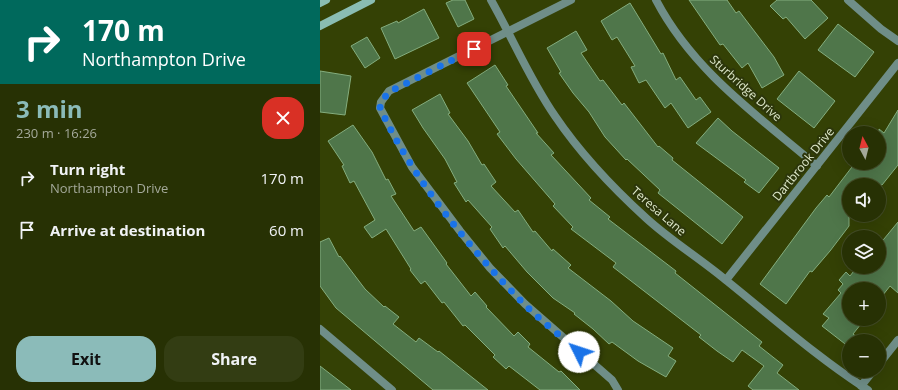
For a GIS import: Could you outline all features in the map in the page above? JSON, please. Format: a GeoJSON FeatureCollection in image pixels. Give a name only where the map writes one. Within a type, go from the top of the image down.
{"type":"FeatureCollection","features":[{"type":"Feature","properties":{"kind":"street"},"geometry":{"type":"LineString","coordinates":[[320,3],[326,0]]}},
{"type":"Feature","properties":{"kind":"street"},"geometry":{"type":"LineString","coordinates":[[320,26],[371,0]]}},
{"type":"Feature","properties":{"kind":"street","name":"Teresa Lane"},"geometry":{"type":"LineString","coordinates":[[491,0],[509,31],[526,68],[556,117],[603,176],[646,218],[726,280],[779,324],[865,388]]}},
{"type":"Feature","properties":{"kind":"street"},"geometry":{"type":"LineString","coordinates":[[571,0],[389,92],[381,102],[380,108],[412,167],[490,268],[525,304],[612,380],[618,390]]}},
{"type":"Feature","properties":{"kind":"street","name":"Sturbridge Drive"},"geometry":{"type":"LineString","coordinates":[[656,0],[687,48],[713,78],[817,166]]}},
{"type":"Feature","properties":{"kind":"street"},"geometry":{"type":"LineString","coordinates":[[848,0],[898,42]]}},
{"type":"Feature","properties":{"kind":"street","name":"Dartbrook Drive"},"geometry":{"type":"LineString","coordinates":[[726,280],[898,63]]}},
{"type":"Feature","properties":{"kind":"street"},"geometry":{"type":"LineString","coordinates":[[320,329],[392,390]]}},
{"type":"Feature","properties":{"kind":"street"},"geometry":{"type":"LineString","coordinates":[[886,355],[898,340]]}},
{"type":"Feature","properties":{"kind":"street"},"geometry":{"type":"LineString","coordinates":[[865,388],[870,378]]}},
{"type":"Feature","properties":{"kind":"building"},"geometry":{"type":"Polygon","coordinates":[[[453,0],[465,0],[474,19],[458,27],[446,3],[453,0]]]}},
{"type":"Feature","properties":{"kind":"building"},"geometry":{"type":"Polygon","coordinates":[[[689,0],[727,0],[736,13],[739,11],[774,57],[784,75],[762,88],[748,63],[742,68],[723,44],[720,45],[689,0]]]}},
{"type":"Feature","properties":{"kind":"building"},"geometry":{"type":"Polygon","coordinates":[[[777,0],[811,0],[828,18],[805,39],[786,17],[783,19],[770,6],[777,0]]]}},
{"type":"Feature","properties":{"kind":"building"},"geometry":{"type":"Polygon","coordinates":[[[630,3],[661,54],[663,53],[676,80],[680,77],[696,100],[700,97],[711,112],[688,128],[671,103],[665,108],[646,80],[639,83],[631,67],[635,66],[617,37],[612,40],[601,21],[630,3]]]}},
{"type":"Feature","properties":{"kind":"building"},"geometry":{"type":"Polygon","coordinates":[[[424,9],[439,38],[395,59],[381,28],[397,21],[398,23],[424,9]]]}},
{"type":"Feature","properties":{"kind":"building"},"geometry":{"type":"Polygon","coordinates":[[[838,24],[874,52],[855,77],[818,50],[838,24]]]}},
{"type":"Feature","properties":{"kind":"building"},"geometry":{"type":"Polygon","coordinates":[[[576,31],[587,50],[581,53],[600,81],[603,80],[622,105],[624,103],[658,147],[659,146],[673,158],[672,160],[743,217],[722,244],[658,193],[660,190],[627,159],[626,160],[605,137],[589,112],[559,73],[561,72],[547,48],[576,31]]]}},
{"type":"Feature","properties":{"kind":"building"},"geometry":{"type":"Polygon","coordinates":[[[367,37],[380,58],[365,68],[351,46],[367,37]]]}},
{"type":"Feature","properties":{"kind":"building"},"geometry":{"type":"Polygon","coordinates":[[[495,65],[508,85],[506,86],[538,133],[536,133],[554,153],[551,155],[591,198],[589,200],[610,217],[608,219],[676,271],[675,273],[762,342],[759,346],[783,365],[777,373],[799,390],[753,390],[748,386],[764,366],[742,350],[733,362],[717,351],[699,337],[701,335],[613,267],[616,263],[571,229],[573,227],[553,206],[555,204],[516,159],[497,134],[500,132],[467,83],[495,65]]]}},
{"type":"Feature","properties":{"kind":"building"},"geometry":{"type":"Polygon","coordinates":[[[320,71],[351,76],[345,115],[320,112],[320,71]]]}},
{"type":"Feature","properties":{"kind":"building"},"geometry":{"type":"Polygon","coordinates":[[[799,71],[835,101],[814,128],[777,99],[799,71]]]}},
{"type":"Feature","properties":{"kind":"building"},"geometry":{"type":"Polygon","coordinates":[[[440,94],[450,113],[448,114],[468,141],[482,165],[484,164],[496,182],[491,186],[515,212],[518,210],[533,232],[535,231],[552,251],[553,249],[571,265],[568,268],[611,301],[633,321],[673,348],[668,356],[676,361],[666,377],[638,361],[612,342],[609,344],[574,314],[575,313],[553,298],[527,272],[505,246],[503,248],[490,229],[492,227],[468,200],[466,202],[454,183],[457,182],[445,159],[412,110],[440,94]]]}},
{"type":"Feature","properties":{"kind":"building"},"geometry":{"type":"Polygon","coordinates":[[[898,110],[898,165],[886,180],[886,178],[844,178],[850,170],[886,170],[886,130],[898,110]]]}},
{"type":"Feature","properties":{"kind":"building"},"geometry":{"type":"Polygon","coordinates":[[[718,118],[779,168],[759,193],[744,182],[746,180],[696,143],[718,118]]]}},
{"type":"Feature","properties":{"kind":"building"},"geometry":{"type":"Polygon","coordinates":[[[353,125],[372,152],[386,180],[388,179],[396,194],[391,196],[414,231],[421,227],[447,263],[446,264],[471,296],[475,292],[487,306],[486,307],[514,336],[518,332],[530,344],[528,347],[559,372],[561,371],[580,390],[540,390],[509,366],[506,369],[493,357],[495,355],[465,325],[463,326],[444,302],[442,303],[425,281],[421,284],[410,270],[411,269],[386,229],[372,238],[364,227],[375,220],[354,181],[350,183],[342,166],[344,165],[328,141],[353,125]]]}},
{"type":"Feature","properties":{"kind":"building"},"geometry":{"type":"Polygon","coordinates":[[[842,180],[842,222],[849,222],[849,226],[846,230],[842,230],[842,235],[812,272],[810,271],[786,304],[760,284],[816,208],[827,195],[829,197],[842,180]]]}},
{"type":"Feature","properties":{"kind":"building"},"geometry":{"type":"Polygon","coordinates":[[[898,222],[898,293],[890,286],[886,291],[886,282],[842,283],[839,280],[844,274],[848,274],[850,276],[852,274],[886,274],[886,237],[898,222]]]}},
{"type":"Feature","properties":{"kind":"building"},"geometry":{"type":"Polygon","coordinates":[[[329,238],[339,257],[340,256],[365,289],[384,307],[385,306],[399,317],[393,324],[416,342],[419,338],[438,352],[439,351],[488,390],[433,390],[336,308],[320,286],[320,242],[329,238]]]}},
{"type":"Feature","properties":{"kind":"building"},"geometry":{"type":"Polygon","coordinates":[[[842,285],[842,326],[859,326],[853,334],[842,334],[842,342],[822,326],[829,318],[823,314],[841,293],[838,290],[842,285]]]}},
{"type":"Feature","properties":{"kind":"building"},"geometry":{"type":"Polygon","coordinates":[[[320,366],[351,390],[320,390],[320,366]]]}},
{"type":"Feature","properties":{"kind":"route"},"geometry":{"type":"LineString","coordinates":[[474,49],[389,92],[381,102],[380,108],[412,167],[490,268],[525,304],[579,352]]}}]}
